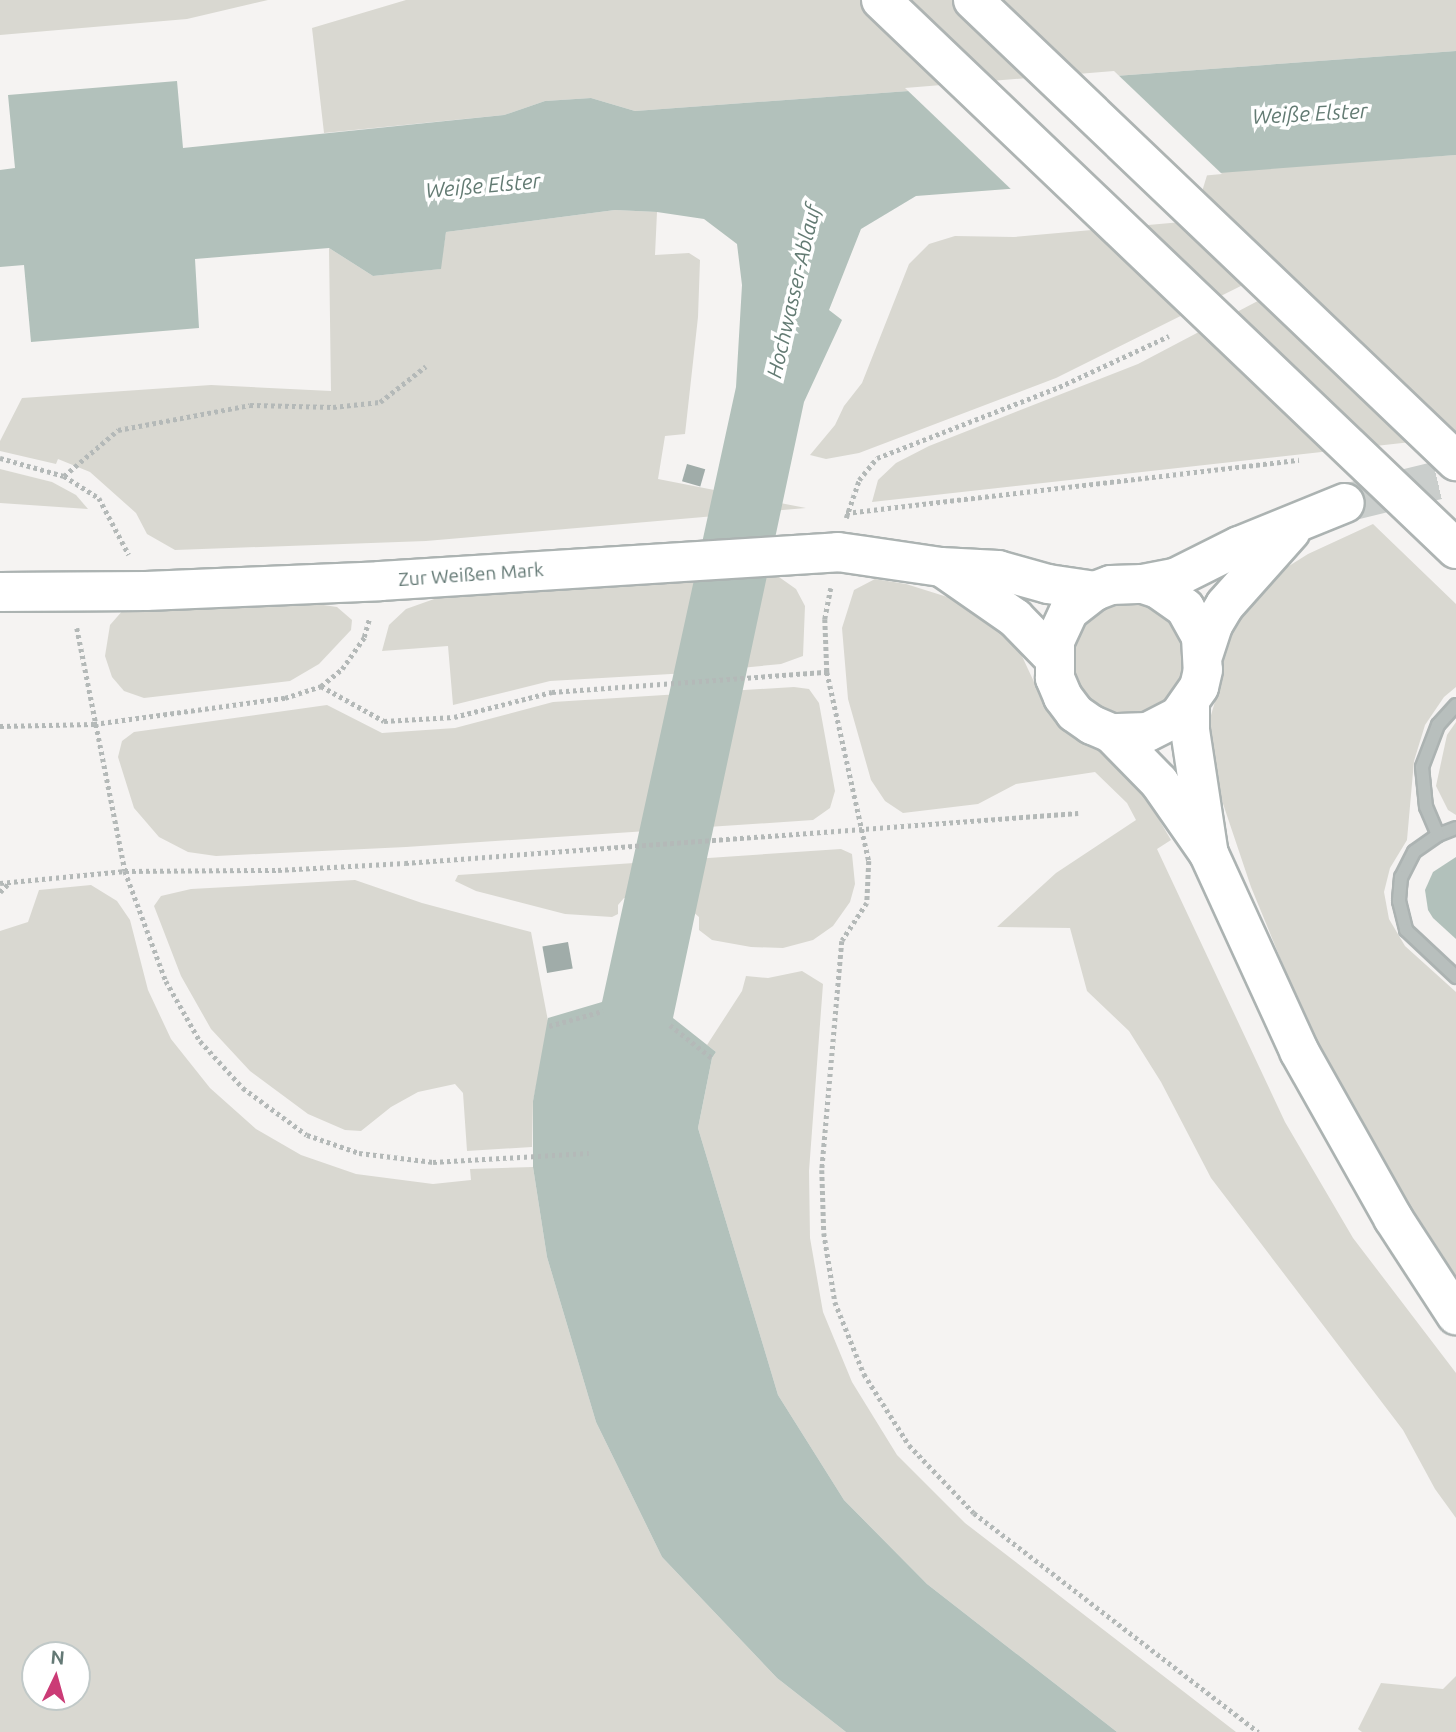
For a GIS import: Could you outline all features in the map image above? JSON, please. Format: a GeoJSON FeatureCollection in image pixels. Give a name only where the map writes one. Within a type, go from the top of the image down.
{"type":"FeatureCollection","features":[{"type":"Feature","properties":{"kind":"main road"},"geometry":{"type":"LineString","coordinates":[[881,0],[1456,549]]}},
{"type":"Feature","properties":{"kind":"main road"},"geometry":{"type":"LineString","coordinates":[[973,0],[1456,461]]}},
{"type":"Feature","properties":{"kind":"main road","name":"Zur Weißen Mark"},"geometry":{"type":"LineString","coordinates":[[1299,524],[1224,605],[1213,625],[1204,653],[1199,687],[1191,702],[1178,716],[1147,733],[1111,733],[1092,725],[1075,713],[1059,687],[1053,657],[1060,625],[1075,605],[1095,591],[1111,585],[1143,584],[1175,578],[1239,546],[1299,524],[1345,503]]}},
{"type":"Feature","properties":{"kind":"main road","name":"Zur Weißen Mark"},"geometry":{"type":"LineString","coordinates":[[0,592],[380,581],[838,552],[941,567],[998,570],[1048,584],[1095,591]]}},
{"type":"Feature","properties":{"kind":"main road","name":"Zur Weißen Mark"},"geometry":{"type":"LineString","coordinates":[[941,567],[1015,618],[1053,657]]}},
{"type":"Feature","properties":{"kind":"main road","name":"Zur Weißen Mark"},"geometry":{"type":"LineString","coordinates":[[1143,584],[1158,589],[1185,608],[1201,637],[1204,653]]}},
{"type":"Feature","properties":{"kind":"main road"},"geometry":{"type":"LineString","coordinates":[[1191,702],[1189,730],[1209,854]]}},
{"type":"Feature","properties":{"kind":"main road"},"geometry":{"type":"LineString","coordinates":[[1111,733],[1159,782],[1209,854],[1299,1051],[1393,1218],[1456,1315]]}},
{"type":"Feature","properties":{"kind":"lane"},"geometry":{"type":"LineString","coordinates":[[1438,835],[1426,807],[1422,767],[1438,725],[1456,705]]}},
{"type":"Feature","properties":{"kind":"lane"},"geometry":{"type":"LineString","coordinates":[[1456,828],[1438,835],[1414,852],[1401,877],[1399,901],[1406,930],[1456,977]]}},
{"type":"Feature","properties":{"kind":"path"},"geometry":{"type":"LineString","coordinates":[[1169,336],[1059,387],[877,458],[859,480],[846,513],[825,619],[827,672],[865,830],[869,861],[867,903],[842,941],[822,1170],[824,1233],[835,1302],[864,1374],[909,1444],[974,1513],[1258,1732]]}},
{"type":"Feature","properties":{"kind":"path"},"geometry":{"type":"LineString","coordinates":[[64,476],[118,430],[250,405],[333,407],[380,402],[426,366]]}},
{"type":"Feature","properties":{"kind":"path"},"geometry":{"type":"LineString","coordinates":[[0,458],[64,476],[99,498],[130,557]]}},
{"type":"Feature","properties":{"kind":"path"},"geometry":{"type":"LineString","coordinates":[[0,726],[94,724],[285,698],[321,686],[342,669],[364,637],[380,581]]}},
{"type":"Feature","properties":{"kind":"path"},"geometry":{"type":"LineString","coordinates":[[71,592],[94,724],[125,871],[166,981],[200,1041],[243,1088],[307,1135],[359,1153],[433,1162],[589,1153]]}},
{"type":"Feature","properties":{"kind":"path"},"geometry":{"type":"LineString","coordinates":[[321,686],[384,721],[454,717],[552,692],[827,672]]}},
{"type":"Feature","properties":{"kind":"path"},"geometry":{"type":"LineString","coordinates":[[0,883],[125,871],[278,870],[1078,813]]}},
{"type":"Feature","properties":{"kind":"path"},"geometry":{"type":"LineString","coordinates":[[0,892],[10,882]]}},
{"type":"Feature","properties":{"kind":"path"},"geometry":{"type":"LineString","coordinates":[[549,1026],[603,1011]]}},
{"type":"Feature","properties":{"kind":"path"},"geometry":{"type":"LineString","coordinates":[[670,1025],[712,1058]]}},
{"type":"Feature","properties":{"kind":"shaded area"},"geometry":{"type":"Polygon","coordinates":[[[0,0],[268,0],[187,19],[0,35],[0,0]]]}},
{"type":"Feature","properties":{"kind":"shaded area"},"geometry":{"type":"Polygon","coordinates":[[[406,0],[1456,0],[1456,51],[635,111],[591,98],[545,101],[504,115],[324,133],[312,28],[406,0]]]}},
{"type":"Feature","properties":{"kind":"shaded area"},"geometry":{"type":"Polygon","coordinates":[[[1456,155],[1456,437],[872,502],[878,480],[896,463],[929,446],[1138,364],[1296,281],[1281,266],[1056,378],[859,453],[826,459],[810,455],[835,425],[844,406],[862,383],[909,264],[929,244],[955,236],[1014,237],[1193,221],[1208,172],[1456,155]]]}},
{"type":"Feature","properties":{"kind":"shaded area"},"geometry":{"type":"Polygon","coordinates":[[[615,210],[657,212],[655,255],[689,253],[700,260],[698,317],[685,434],[665,436],[658,479],[806,508],[426,541],[175,550],[147,534],[136,513],[90,472],[58,459],[56,464],[0,451],[0,441],[22,398],[211,385],[331,391],[329,248],[373,276],[440,269],[446,232],[615,210]]]}},
{"type":"Feature","properties":{"kind":"shaded area"},"geometry":{"type":"Polygon","coordinates":[[[0,469],[52,482],[76,495],[88,509],[0,503],[0,469]]]}},
{"type":"Feature","properties":{"kind":"shaded area"},"geometry":{"type":"Polygon","coordinates":[[[1373,524],[1456,604],[1456,687],[1444,697],[1425,725],[1414,761],[1407,840],[1390,868],[1384,892],[1389,919],[1405,946],[1456,992],[1456,1280],[1407,1211],[1316,1045],[1251,887],[1214,777],[1208,748],[1209,722],[1221,681],[1226,639],[1244,604],[1273,576],[1308,554],[1373,524]]]}},
{"type":"Feature","properties":{"kind":"shaded area"},"geometry":{"type":"Polygon","coordinates":[[[757,574],[779,577],[796,589],[805,606],[803,656],[781,664],[688,673],[550,681],[453,705],[448,646],[382,651],[389,625],[406,609],[437,598],[757,574]]]}},
{"type":"Feature","properties":{"kind":"shaded area"},"geometry":{"type":"Polygon","coordinates":[[[875,579],[906,584],[976,606],[1014,639],[1041,697],[1059,722],[1082,742],[1110,755],[1147,799],[1171,840],[1157,849],[1285,1122],[1353,1238],[1456,1373],[1456,1518],[1435,1489],[1403,1430],[1211,1178],[1161,1082],[1129,1031],[1087,991],[1070,928],[997,927],[1056,873],[1136,820],[1127,803],[1095,772],[1016,784],[978,804],[903,813],[885,801],[871,780],[848,699],[842,628],[854,590],[875,579]]]}},
{"type":"Feature","properties":{"kind":"shaded area"},"geometry":{"type":"Polygon","coordinates":[[[1129,600],[1151,605],[1169,617],[1181,635],[1186,657],[1181,679],[1169,697],[1151,709],[1129,714],[1107,709],[1089,697],[1077,679],[1072,657],[1077,635],[1089,617],[1107,605],[1129,600]]]}},
{"type":"Feature","properties":{"kind":"shaded area"},"geometry":{"type":"Polygon","coordinates":[[[310,603],[337,607],[352,620],[351,630],[319,664],[290,681],[144,698],[124,691],[112,677],[105,656],[110,625],[124,609],[310,603]]]}},
{"type":"Feature","properties":{"kind":"shaded area"},"geometry":{"type":"Polygon","coordinates":[[[794,687],[809,689],[819,703],[835,791],[830,808],[813,820],[406,847],[216,856],[188,852],[159,837],[134,808],[118,757],[122,741],[134,732],[327,705],[382,733],[455,728],[553,702],[794,687]]]}},
{"type":"Feature","properties":{"kind":"shaded area"},"geometry":{"type":"Polygon","coordinates":[[[1456,722],[1456,815],[1448,810],[1436,786],[1447,735],[1456,722]]]}},
{"type":"Feature","properties":{"kind":"shaded area"},"geometry":{"type":"Polygon","coordinates":[[[841,849],[852,854],[855,884],[850,902],[833,926],[813,940],[783,948],[751,947],[712,940],[699,930],[699,917],[692,911],[624,898],[618,905],[618,914],[612,917],[565,914],[476,891],[455,881],[458,875],[841,849]]]}},
{"type":"Feature","properties":{"kind":"shaded area"},"geometry":{"type":"Polygon","coordinates":[[[355,880],[422,903],[531,932],[549,1026],[533,1101],[532,1147],[467,1151],[463,1093],[455,1084],[418,1092],[391,1107],[361,1131],[345,1130],[308,1114],[250,1071],[211,1029],[181,976],[154,906],[161,896],[191,889],[355,880]]]}},
{"type":"Feature","properties":{"kind":"shaded area"},"geometry":{"type":"Polygon","coordinates":[[[91,885],[117,901],[130,920],[148,990],[171,1039],[210,1088],[256,1129],[301,1155],[356,1174],[433,1184],[471,1180],[470,1169],[533,1167],[547,1257],[596,1422],[662,1557],[777,1678],[846,1732],[0,1732],[0,931],[28,922],[39,890],[91,885]]]}},
{"type":"Feature","properties":{"kind":"shaded area"},"geometry":{"type":"Polygon","coordinates":[[[802,971],[823,984],[809,1171],[810,1238],[823,1312],[852,1382],[897,1455],[965,1523],[1236,1732],[1117,1732],[927,1584],[844,1500],[778,1395],[698,1128],[712,1058],[716,1052],[707,1045],[742,991],[746,976],[768,978],[802,971]]]}},
{"type":"Feature","properties":{"kind":"shaded area"},"geometry":{"type":"Polygon","coordinates":[[[1456,1676],[1456,1732],[1362,1732],[1358,1729],[1381,1683],[1443,1689],[1456,1676]]]}},
{"type":"Feature","properties":{"kind":"water"},"geometry":{"type":"Polygon","coordinates":[[[1456,51],[1456,155],[916,196],[861,229],[829,310],[842,320],[804,402],[673,1018],[716,1052],[712,1058],[698,1128],[778,1395],[844,1500],[927,1584],[1117,1732],[846,1732],[777,1678],[662,1557],[596,1422],[547,1257],[533,1167],[533,1101],[548,1018],[602,1002],[736,387],[742,285],[737,244],[704,219],[657,212],[615,210],[446,232],[441,269],[373,276],[329,248],[195,259],[199,328],[31,342],[24,265],[0,267],[0,170],[15,168],[8,95],[177,81],[183,148],[504,115],[545,101],[591,98],[635,111],[1456,51]]]}},
{"type":"Feature","properties":{"kind":"water"},"geometry":{"type":"Polygon","coordinates":[[[1456,857],[1456,939],[1433,918],[1428,910],[1425,890],[1433,872],[1456,857]]]}},
{"type":"Feature","properties":{"kind":"pier"},"geometry":{"type":"Polygon","coordinates":[[[1114,71],[1222,174],[1015,193],[905,88],[1114,71]]]}},
{"type":"Feature","properties":{"kind":"building"},"geometry":{"type":"Polygon","coordinates":[[[687,464],[705,469],[700,487],[682,481],[687,464]]]}},
{"type":"Feature","properties":{"kind":"building"},"geometry":{"type":"Polygon","coordinates":[[[568,942],[573,969],[547,973],[542,947],[568,942]]]}},
{"type":"Feature","properties":{"kind":"tunnel"},"geometry":{"type":"LineString","coordinates":[[1345,503],[1456,476]]}},
{"type":"Feature","properties":{"kind":"water label","name":"Weiße Elster"},"geometry":{"type":"Point","coordinates":[1310,113]}},
{"type":"Feature","properties":{"kind":"water label","name":"Weiße Elster"},"geometry":{"type":"Point","coordinates":[483,185]}},
{"type":"Feature","properties":{"kind":"water label","name":"Hochwasser-Ablauf"},"geometry":{"type":"Point","coordinates":[793,291]}}]}
